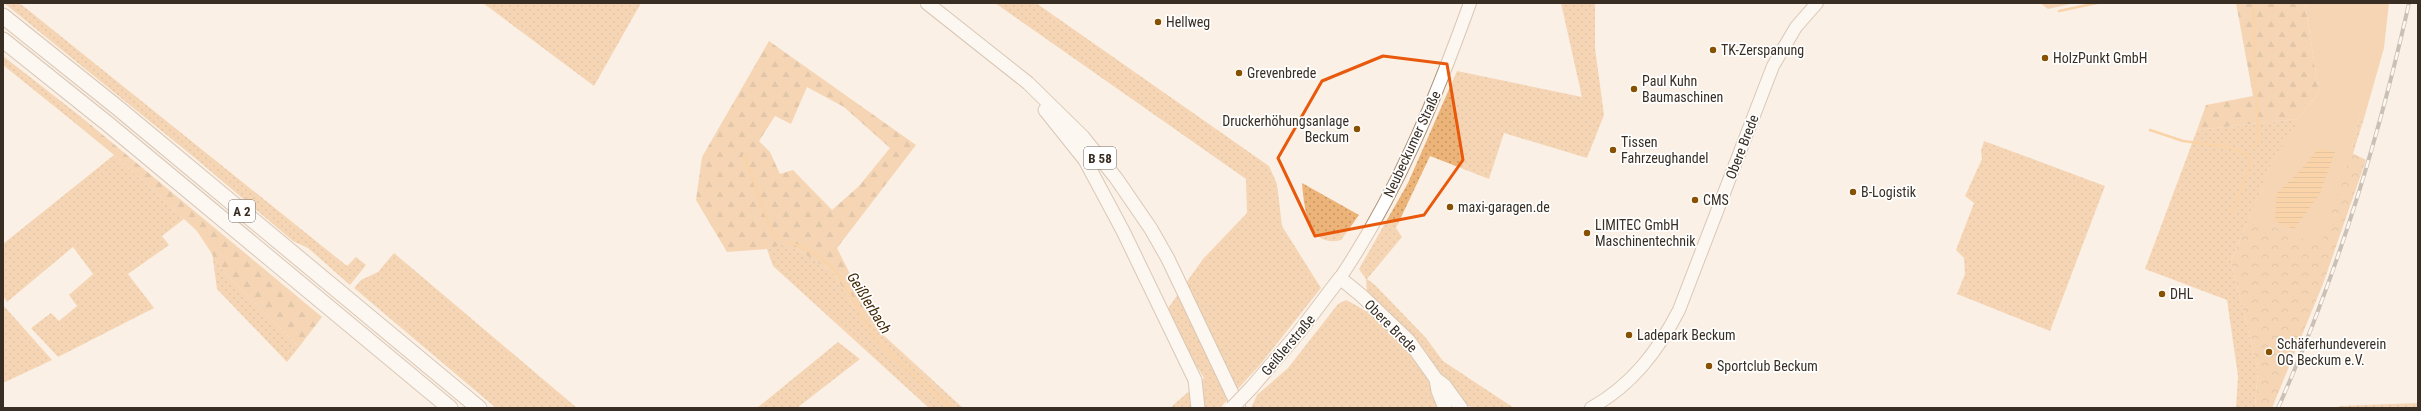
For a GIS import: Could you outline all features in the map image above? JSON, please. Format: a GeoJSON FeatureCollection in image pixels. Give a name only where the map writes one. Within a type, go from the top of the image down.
{"type":"FeatureCollection","features":[{"type":"Feature","properties":{"kind":"highway","name":"A 2"},"geometry":{"type":"LineString","coordinates":[[3,16],[124,113],[479,408]]}},
{"type":"Feature","properties":{"kind":"highway","name":"A 2"},"geometry":{"type":"LineString","coordinates":[[3,40],[108,124],[450,408]]}},
{"type":"Feature","properties":{"kind":"main road","name":"B 58"},"geometry":{"type":"LineString","coordinates":[[927,3],[1028,83],[1083,137],[1116,178],[1151,229],[1239,408]]}},
{"type":"Feature","properties":{"kind":"main road"},"geometry":{"type":"LineString","coordinates":[[1028,83],[1046,111],[1084,160],[1123,231],[1195,380],[1198,408]]}},
{"type":"Feature","properties":{"kind":"main road","name":"Obere Brede"},"geometry":{"type":"LineString","coordinates":[[1340,278],[1362,296],[1409,341],[1436,379],[1445,386],[1461,408]]}},
{"type":"Feature","properties":{"kind":"main road","name":"Geißlerstraße"},"geometry":{"type":"LineString","coordinates":[[1232,408],[1299,332],[1340,278]]}},
{"type":"Feature","properties":{"kind":"main road","name":"Obere Brede"},"geometry":{"type":"LineString","coordinates":[[1436,379],[1438,391],[1445,408]]}},
{"type":"Feature","properties":{"kind":"street","name":"Neubeckumer Straße"},"geometry":{"type":"LineString","coordinates":[[1340,278],[1392,191],[1416,142],[1440,85],[1470,3]]}},
{"type":"Feature","properties":{"kind":"street","name":"Obere Brede"},"geometry":{"type":"LineString","coordinates":[[1591,408],[1622,387],[1637,373],[1664,340],[1679,310],[1773,66],[1796,27],[1817,3]]}},
{"type":"Feature","properties":{"kind":"highlighted area"},"geometry":{"type":"Polygon","coordinates":[[[1383,56],[1447,64],[1463,160],[1424,215],[1315,236],[1278,158],[1322,81],[1383,56]]]}},
{"type":"Feature","properties":{"kind":"green space"},"geometry":{"type":"Polygon","coordinates":[[[4,3],[19,3],[27,9],[347,266],[356,257],[366,265],[350,285],[308,248],[293,241],[195,158],[4,3]]]}},
{"type":"Feature","properties":{"kind":"green space"},"geometry":{"type":"Polygon","coordinates":[[[483,3],[641,3],[594,86],[483,3]]]}},
{"type":"Feature","properties":{"kind":"green space"},"geometry":{"type":"Polygon","coordinates":[[[995,3],[1036,3],[1269,166],[1277,184],[1282,226],[1321,288],[1259,366],[1220,408],[1170,408],[1204,378],[1164,314],[1203,259],[1247,213],[1246,179],[995,3]]]}},
{"type":"Feature","properties":{"kind":"green space"},"geometry":{"type":"Polygon","coordinates":[[[1561,3],[1595,3],[1595,48],[1604,115],[1587,158],[1504,133],[1489,179],[1430,156],[1396,228],[1402,237],[1367,279],[1375,285],[1426,338],[1443,361],[1514,408],[1475,408],[1466,405],[1425,356],[1414,338],[1367,291],[1366,279],[1359,269],[1408,183],[1457,71],[1582,97],[1561,3]]]}},
{"type":"Feature","properties":{"kind":"green space"},"geometry":{"type":"Polygon","coordinates":[[[2040,3],[2075,3],[2048,9],[2040,3]]]}},
{"type":"Feature","properties":{"kind":"green space"},"geometry":{"type":"Polygon","coordinates":[[[2236,3],[2305,3],[2319,93],[2297,119],[2197,130],[2206,105],[2253,96],[2236,3]]]}},
{"type":"Feature","properties":{"kind":"green space"},"geometry":{"type":"Polygon","coordinates":[[[2305,3],[2389,3],[2384,48],[2365,115],[2360,114],[2349,159],[2321,245],[2249,218],[2275,156],[2297,125],[2297,119],[2319,93],[2305,3]]]}},
{"type":"Feature","properties":{"kind":"green space"},"geometry":{"type":"Polygon","coordinates":[[[769,41],[916,145],[837,248],[879,332],[856,310],[833,272],[798,250],[781,245],[767,249],[727,252],[696,200],[702,157],[769,41]],[[807,87],[791,124],[775,116],[759,141],[770,152],[780,174],[793,170],[832,210],[859,186],[890,148],[844,107],[807,87]]]}},
{"type":"Feature","properties":{"kind":"green space"},"geometry":{"type":"Polygon","coordinates":[[[3,56],[80,116],[75,123],[3,65],[3,56]]]}},
{"type":"Feature","properties":{"kind":"green space"},"geometry":{"type":"Polygon","coordinates":[[[2360,114],[2365,115],[2351,160],[2349,159],[2360,114]]]}},
{"type":"Feature","properties":{"kind":"green space"},"geometry":{"type":"Polygon","coordinates":[[[80,116],[322,317],[299,347],[225,274],[197,231],[114,155],[75,123],[80,116]]]}},
{"type":"Feature","properties":{"kind":"green space"},"geometry":{"type":"Polygon","coordinates":[[[2297,119],[2298,125],[2275,156],[2231,261],[2258,370],[2255,408],[2236,408],[2238,376],[2227,300],[2145,269],[2197,130],[2297,119]]]}},
{"type":"Feature","properties":{"kind":"green space"},"geometry":{"type":"Polygon","coordinates":[[[1984,141],[2105,186],[2050,331],[1957,294],[1965,274],[1964,258],[1956,250],[1974,203],[1965,196],[1982,159],[1981,151],[1984,141]]]}},
{"type":"Feature","properties":{"kind":"green space"},"geometry":{"type":"Polygon","coordinates":[[[2350,152],[2366,160],[2323,284],[2272,408],[2255,408],[2258,370],[2231,261],[2275,156],[2350,152]]]}},
{"type":"Feature","properties":{"kind":"green space"},"geometry":{"type":"Polygon","coordinates":[[[114,155],[184,219],[162,236],[169,245],[128,274],[154,308],[58,357],[31,328],[51,313],[59,321],[77,306],[69,295],[93,274],[73,247],[7,302],[3,296],[3,244],[114,155]]]}},
{"type":"Feature","properties":{"kind":"green space"},"geometry":{"type":"Polygon","coordinates":[[[1302,183],[1359,215],[1341,240],[1330,241],[1321,238],[1314,232],[1306,213],[1302,183]]]}},
{"type":"Feature","properties":{"kind":"green space"},"geometry":{"type":"Polygon","coordinates":[[[781,244],[798,250],[833,272],[856,310],[963,408],[929,408],[773,266],[767,249],[781,244]]]}},
{"type":"Feature","properties":{"kind":"green space"},"geometry":{"type":"Polygon","coordinates":[[[212,252],[225,274],[299,347],[287,362],[217,289],[212,252]]]}},
{"type":"Feature","properties":{"kind":"green space"},"geometry":{"type":"Polygon","coordinates":[[[394,253],[577,408],[496,408],[354,288],[361,280],[378,272],[394,253]]]}},
{"type":"Feature","properties":{"kind":"green space"},"geometry":{"type":"Polygon","coordinates":[[[1346,300],[1377,319],[1404,345],[1425,375],[1439,408],[1251,408],[1257,395],[1288,368],[1338,304],[1346,300]]]}},
{"type":"Feature","properties":{"kind":"green space"},"geometry":{"type":"Polygon","coordinates":[[[3,305],[52,360],[3,383],[3,305]]]}},
{"type":"Feature","properties":{"kind":"green space"},"geometry":{"type":"Polygon","coordinates":[[[838,342],[860,359],[797,408],[757,408],[838,342]]]}},
{"type":"Feature","properties":{"kind":"green space"},"geometry":{"type":"Polygon","coordinates":[[[2418,403],[2418,408],[2338,408],[2339,406],[2418,403]]]}},
{"type":"Feature","properties":{"kind":"shaded area"},"geometry":{"type":"Polygon","coordinates":[[[2318,149],[2335,152],[2319,195],[2294,229],[2275,221],[2277,193],[2301,170],[2318,149]]]}},
{"type":"Feature","properties":{"kind":"waterway"},"geometry":{"type":"LineString","coordinates":[[2059,11],[2097,3]]}},
{"type":"Feature","properties":{"kind":"waterway"},"geometry":{"type":"LineString","coordinates":[[2252,147],[2258,143],[2253,3]]}},
{"type":"Feature","properties":{"kind":"waterway"},"geometry":{"type":"LineString","coordinates":[[2150,130],[2183,141],[2229,147],[2248,155],[2251,162],[2233,213]]}},
{"type":"Feature","properties":{"kind":"waterway","name":"Geißlerbach"},"geometry":{"type":"LineString","coordinates":[[744,155],[773,235],[779,238]]}},
{"type":"Feature","properties":{"kind":"waterway","name":"Geißlerbach"},"geometry":{"type":"LineString","coordinates":[[791,243],[810,251],[824,260],[834,270],[843,282],[864,321],[879,343],[923,383]]}},
{"type":"Feature","properties":{"kind":"waterway","name":"Geißlerbach"},"geometry":{"type":"LineString","coordinates":[[926,386],[951,408]]}},
{"type":"Feature","properties":{"kind":"railway"},"geometry":{"type":"LineString","coordinates":[[2278,408],[2319,309],[2354,209],[2384,107],[2409,3]]}},
{"type":"Feature","properties":{"kind":"place","name":"Hellweg"},"geometry":{"type":"Point","coordinates":[1158,22]}},
{"type":"Feature","properties":{"kind":"place","name":"TK-Zerspanung"},"geometry":{"type":"Point","coordinates":[1713,50]}},
{"type":"Feature","properties":{"kind":"place","name":"HolzPunkt GmbH"},"geometry":{"type":"Point","coordinates":[2045,58]}},
{"type":"Feature","properties":{"kind":"place","name":"Grevenbrede"},"geometry":{"type":"Point","coordinates":[1239,73]}},
{"type":"Feature","properties":{"kind":"place","name":"Paul Kuhn Baumaschinen"},"geometry":{"type":"Point","coordinates":[1634,89]}},
{"type":"Feature","properties":{"kind":"place","name":"Druckerhöhungsanlage Beckum"},"geometry":{"type":"Point","coordinates":[1357,129]}},
{"type":"Feature","properties":{"kind":"place","name":"Tissen Fahrzeughandel"},"geometry":{"type":"Point","coordinates":[1613,150]}},
{"type":"Feature","properties":{"kind":"place","name":"B-Logistik"},"geometry":{"type":"Point","coordinates":[1853,192]}},
{"type":"Feature","properties":{"kind":"place","name":"CMS"},"geometry":{"type":"Point","coordinates":[1695,200]}},
{"type":"Feature","properties":{"kind":"place","name":"maxi-garagen.de"},"geometry":{"type":"Point","coordinates":[1450,207]}},
{"type":"Feature","properties":{"kind":"place","name":"LIMITEC GmbH Maschinentechnik"},"geometry":{"type":"Point","coordinates":[1587,233]}},
{"type":"Feature","properties":{"kind":"place","name":"DHL"},"geometry":{"type":"Point","coordinates":[2162,294]}},
{"type":"Feature","properties":{"kind":"place","name":"Ladepark Beckum"},"geometry":{"type":"Point","coordinates":[1629,335]}},
{"type":"Feature","properties":{"kind":"place","name":"Schäferhundeverein OG Beckum e.V."},"geometry":{"type":"Point","coordinates":[2269,352]}},
{"type":"Feature","properties":{"kind":"place","name":"Sportclub Beckum"},"geometry":{"type":"Point","coordinates":[1709,366]}}]}
